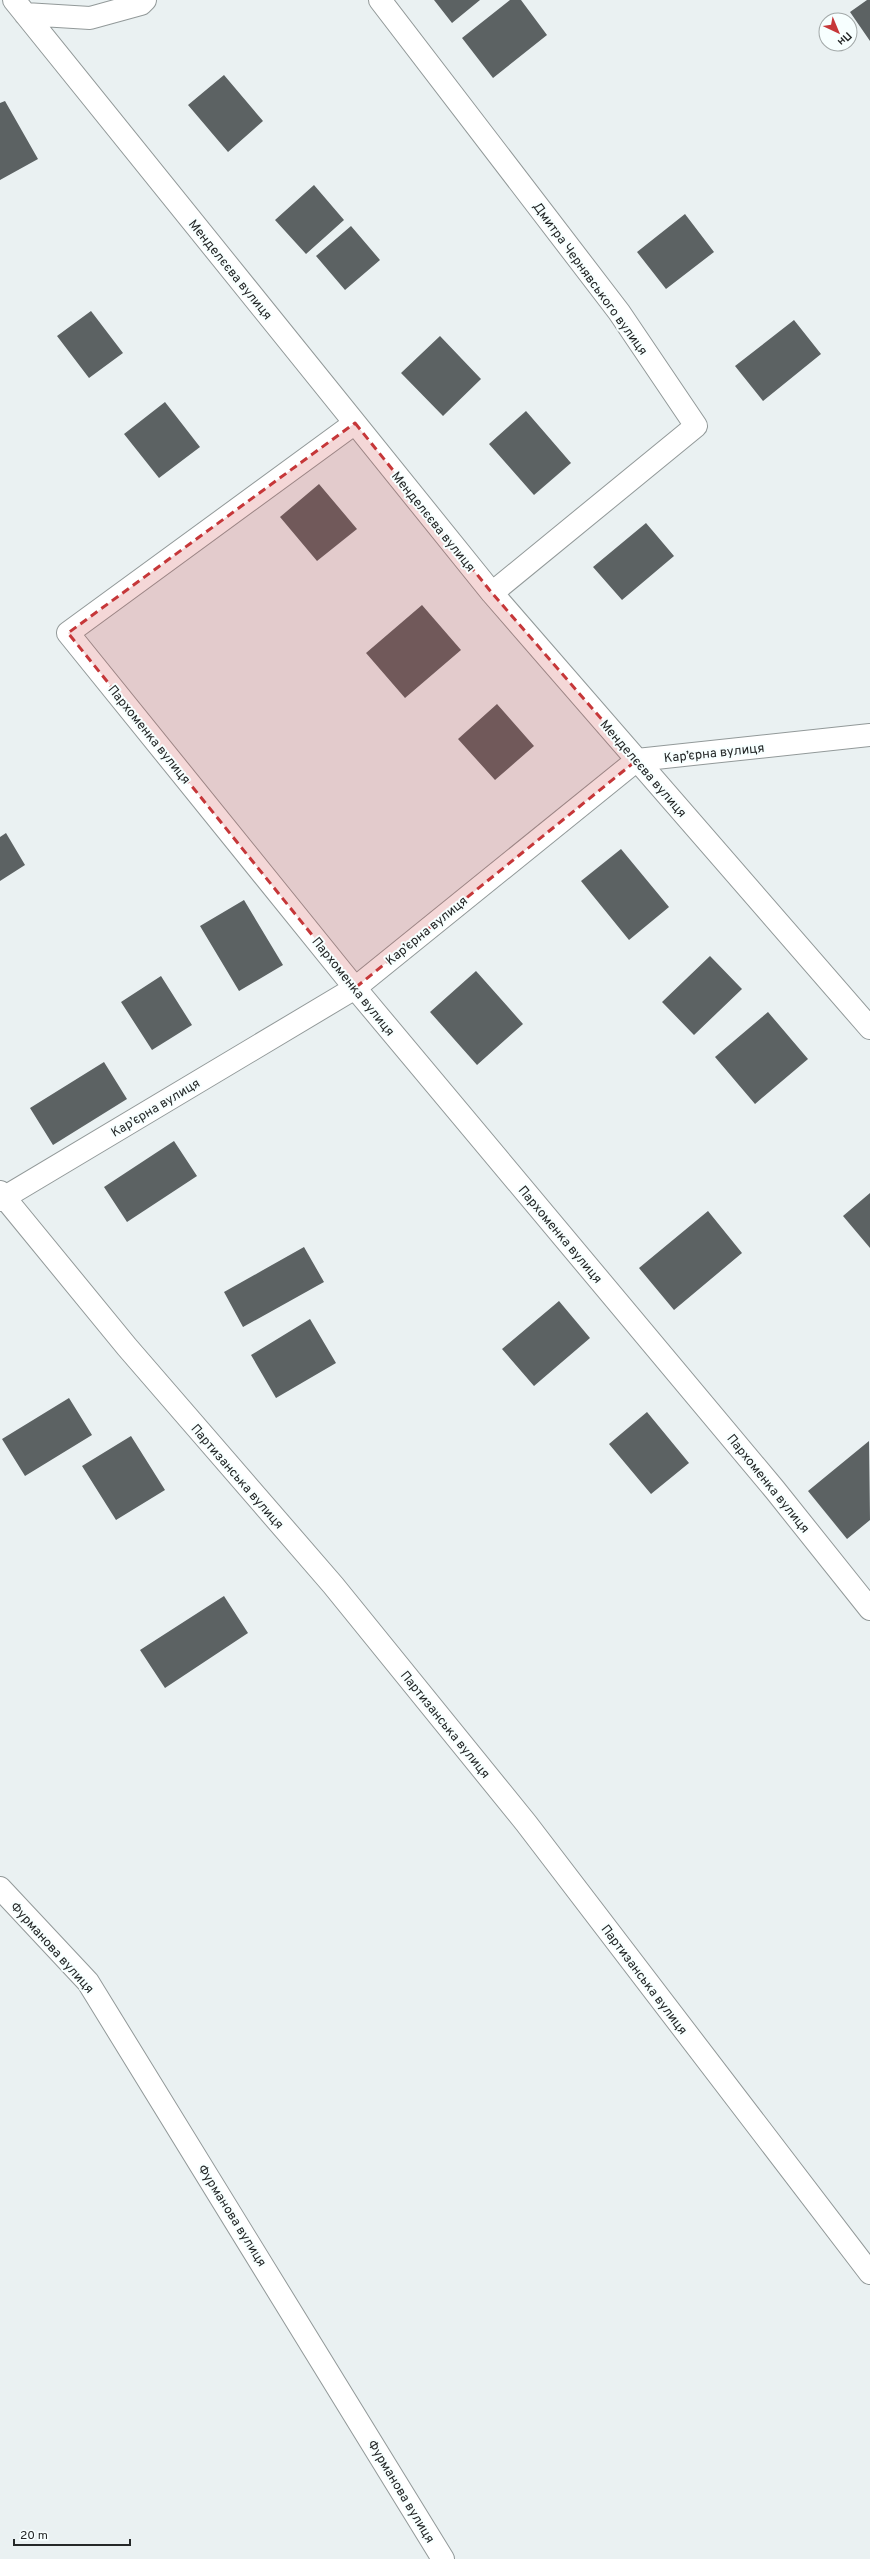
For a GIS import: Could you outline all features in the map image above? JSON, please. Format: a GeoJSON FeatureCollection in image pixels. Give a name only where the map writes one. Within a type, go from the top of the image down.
{"type":"FeatureCollection","features":[{"type":"Feature","properties":{"kind":"street"},"geometry":{"type":"LineString","coordinates":[[20,7],[90,18],[141,4],[145,0]]}},
{"type":"Feature","properties":{"kind":"street","name":"Дмитра Чернявського вулиця"},"geometry":{"type":"LineString","coordinates":[[380,0],[619,312],[696,426],[492,593]]}},
{"type":"Feature","properties":{"kind":"street","name":"Менделєєва вулиця"},"geometry":{"type":"LineString","coordinates":[[20,7],[492,593],[870,1028]]}},
{"type":"Feature","properties":{"kind":"street","name":"Пархоменка вулиця"},"geometry":{"type":"LineString","coordinates":[[355,424],[68,633],[355,988],[775,1490],[870,1609]]}},
{"type":"Feature","properties":{"kind":"street","name":"Кар’єрна вулиця"},"geometry":{"type":"LineString","coordinates":[[1,1197],[355,988],[637,760],[870,735]]}},
{"type":"Feature","properties":{"kind":"street","name":"Партизанська вулиця"},"geometry":{"type":"LineString","coordinates":[[1,1197],[127,1347],[333,1585],[521,1817],[870,2273]]}},
{"type":"Feature","properties":{"kind":"street","name":"Фурманова вулиця"},"geometry":{"type":"LineString","coordinates":[[0,1888],[88,1982],[443,2559]]}},
{"type":"Feature","properties":{"kind":"highlighted area"},"geometry":{"type":"Polygon","coordinates":[[[355,423],[492,593],[637,760],[355,988],[68,633],[355,423]]]}},
{"type":"Feature","properties":{"kind":"building"},"geometry":{"type":"Polygon","coordinates":[[[434,0],[480,0],[452,23],[434,0]]]}},
{"type":"Feature","properties":{"kind":"building"},"geometry":{"type":"Polygon","coordinates":[[[510,0],[521,0],[547,35],[493,78],[462,38],[510,0]]]}},
{"type":"Feature","properties":{"kind":"building"},"geometry":{"type":"Polygon","coordinates":[[[867,0],[870,0],[870,41],[858,24],[858,12],[850,12],[867,0]]]}},
{"type":"Feature","properties":{"kind":"building"},"geometry":{"type":"Polygon","coordinates":[[[224,75],[263,121],[228,152],[188,105],[224,75]]]}},
{"type":"Feature","properties":{"kind":"building"},"geometry":{"type":"Polygon","coordinates":[[[5,101],[38,159],[0,180],[0,103],[5,101]]]}},
{"type":"Feature","properties":{"kind":"building"},"geometry":{"type":"Polygon","coordinates":[[[314,185],[344,220],[306,254],[275,220],[314,185]]]}},
{"type":"Feature","properties":{"kind":"building"},"geometry":{"type":"Polygon","coordinates":[[[685,214],[714,252],[666,289],[637,252],[685,214]]]}},
{"type":"Feature","properties":{"kind":"building"},"geometry":{"type":"Polygon","coordinates":[[[351,226],[380,260],[345,290],[316,256],[351,226]]]}},
{"type":"Feature","properties":{"kind":"building"},"geometry":{"type":"Polygon","coordinates":[[[91,311],[123,353],[89,378],[57,336],[91,311]]]}},
{"type":"Feature","properties":{"kind":"building"},"geometry":{"type":"Polygon","coordinates":[[[794,320],[821,354],[763,401],[735,366],[794,320]]]}},
{"type":"Feature","properties":{"kind":"building"},"geometry":{"type":"Polygon","coordinates":[[[440,336],[481,379],[443,416],[401,373],[440,336]]]}},
{"type":"Feature","properties":{"kind":"building"},"geometry":{"type":"Polygon","coordinates":[[[165,402],[200,447],[159,478],[124,434],[165,402]]]}},
{"type":"Feature","properties":{"kind":"building"},"geometry":{"type":"Polygon","coordinates":[[[526,411],[571,463],[534,495],[489,444],[526,411]]]}},
{"type":"Feature","properties":{"kind":"building"},"geometry":{"type":"Polygon","coordinates":[[[319,484],[357,529],[317,561],[280,517],[319,484]]]}},
{"type":"Feature","properties":{"kind":"building"},"geometry":{"type":"Polygon","coordinates":[[[646,523],[674,556],[622,600],[593,567],[646,523]]]}},
{"type":"Feature","properties":{"kind":"building"},"geometry":{"type":"Polygon","coordinates":[[[422,605],[461,650],[405,698],[366,653],[422,605]]]}},
{"type":"Feature","properties":{"kind":"building"},"geometry":{"type":"Polygon","coordinates":[[[497,704],[534,746],[495,780],[458,739],[497,704]]]}},
{"type":"Feature","properties":{"kind":"building"},"geometry":{"type":"Polygon","coordinates":[[[6,833],[25,865],[0,881],[0,837],[6,833]]]}},
{"type":"Feature","properties":{"kind":"building"},"geometry":{"type":"Polygon","coordinates":[[[621,849],[669,907],[629,940],[581,881],[621,849]]]}},
{"type":"Feature","properties":{"kind":"building"},"geometry":{"type":"Polygon","coordinates":[[[244,900],[283,965],[239,991],[200,926],[244,900]]]}},
{"type":"Feature","properties":{"kind":"building"},"geometry":{"type":"Polygon","coordinates":[[[710,956],[742,989],[694,1035],[662,1002],[710,956]]]}},
{"type":"Feature","properties":{"kind":"building"},"geometry":{"type":"Polygon","coordinates":[[[476,971],[523,1024],[477,1065],[430,1012],[476,971]]]}},
{"type":"Feature","properties":{"kind":"building"},"geometry":{"type":"Polygon","coordinates":[[[161,976],[192,1025],[152,1050],[121,1002],[161,976]]]}},
{"type":"Feature","properties":{"kind":"building"},"geometry":{"type":"Polygon","coordinates":[[[768,1012],[808,1059],[755,1104],[715,1057],[768,1012]]]}},
{"type":"Feature","properties":{"kind":"building"},"geometry":{"type":"Polygon","coordinates":[[[104,1062],[127,1099],[53,1145],[30,1108],[104,1062]]]}},
{"type":"Feature","properties":{"kind":"building"},"geometry":{"type":"Polygon","coordinates":[[[174,1141],[197,1176],[127,1222],[104,1187],[174,1141]]]}},
{"type":"Feature","properties":{"kind":"building"},"geometry":{"type":"Polygon","coordinates":[[[870,1193],[870,1248],[843,1216],[870,1193]]]}},
{"type":"Feature","properties":{"kind":"building"},"geometry":{"type":"Polygon","coordinates":[[[708,1211],[742,1253],[674,1310],[639,1268],[708,1211]]]}},
{"type":"Feature","properties":{"kind":"building"},"geometry":{"type":"Polygon","coordinates":[[[304,1247],[324,1282],[243,1327],[224,1292],[304,1247]]]}},
{"type":"Feature","properties":{"kind":"building"},"geometry":{"type":"Polygon","coordinates":[[[559,1301],[590,1338],[534,1386],[502,1349],[559,1301]]]}},
{"type":"Feature","properties":{"kind":"building"},"geometry":{"type":"Polygon","coordinates":[[[310,1319],[336,1363],[276,1398],[251,1355],[310,1319]]]}},
{"type":"Feature","properties":{"kind":"building"},"geometry":{"type":"Polygon","coordinates":[[[69,1398],[92,1435],[25,1476],[2,1439],[69,1398]]]}},
{"type":"Feature","properties":{"kind":"building"},"geometry":{"type":"Polygon","coordinates":[[[647,1412],[689,1463],[651,1494],[609,1444],[647,1412]]]}},
{"type":"Feature","properties":{"kind":"building"},"geometry":{"type":"Polygon","coordinates":[[[131,1436],[165,1490],[116,1520],[82,1466],[131,1436]]]}},
{"type":"Feature","properties":{"kind":"building"},"geometry":{"type":"Polygon","coordinates":[[[869,1441],[870,1520],[847,1539],[808,1491],[869,1441]]]}},
{"type":"Feature","properties":{"kind":"building"},"geometry":{"type":"Polygon","coordinates":[[[224,1596],[248,1633],[165,1688],[140,1650],[224,1596]]]}}]}
